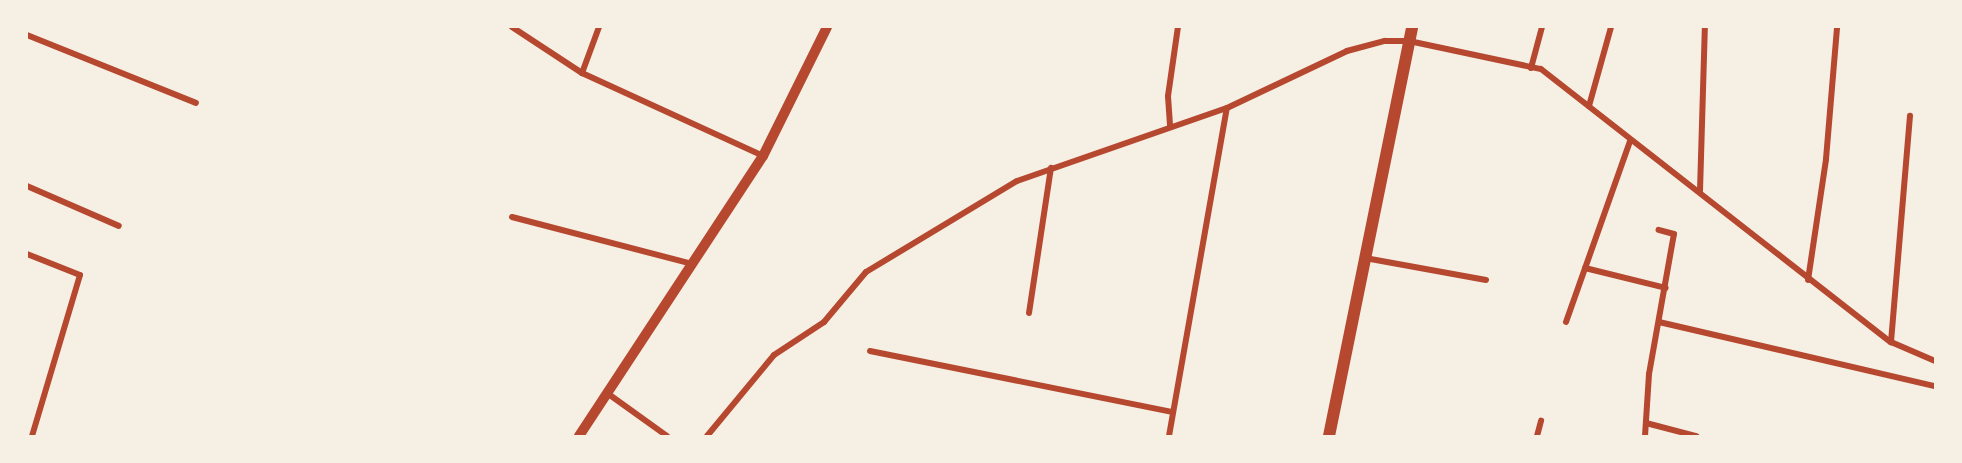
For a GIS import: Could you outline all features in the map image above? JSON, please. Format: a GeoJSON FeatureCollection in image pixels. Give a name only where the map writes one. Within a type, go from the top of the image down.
{"type":"FeatureCollection","features":[{"type":"Feature","properties":{"kind":"main road"},"geometry":{"type":"LineString","coordinates":[[1329,436],[1412,27]]}},
{"type":"Feature","properties":{"kind":"street"},"geometry":{"type":"LineString","coordinates":[[512,27],[582,73],[763,156]]}},
{"type":"Feature","properties":{"kind":"street"},"geometry":{"type":"LineString","coordinates":[[582,73],[599,27]]}},
{"type":"Feature","properties":{"kind":"street"},"geometry":{"type":"LineString","coordinates":[[579,436],[763,156],[827,27]]}},
{"type":"Feature","properties":{"kind":"street"},"geometry":{"type":"LineString","coordinates":[[1170,125],[1168,96],[1178,27]]}},
{"type":"Feature","properties":{"kind":"street"},"geometry":{"type":"LineString","coordinates":[[1531,68],[1542,27]]}},
{"type":"Feature","properties":{"kind":"street"},"geometry":{"type":"LineString","coordinates":[[1589,106],[1611,27]]}},
{"type":"Feature","properties":{"kind":"street"},"geometry":{"type":"LineString","coordinates":[[1700,191],[1705,27]]}},
{"type":"Feature","properties":{"kind":"street"},"geometry":{"type":"LineString","coordinates":[[1808,280],[1826,159],[1837,27]]}},
{"type":"Feature","properties":{"kind":"street"},"geometry":{"type":"LineString","coordinates":[[27,35],[196,103]]}},
{"type":"Feature","properties":{"kind":"street"},"geometry":{"type":"LineString","coordinates":[[707,436],[774,355],[824,322],[866,272],[1017,181],[1170,125],[1227,108],[1347,51],[1385,41],[1409,41],[1541,69],[1630,141],[1700,191],[1808,280],[1891,342],[1935,361]]}},
{"type":"Feature","properties":{"kind":"street"},"geometry":{"type":"LineString","coordinates":[[1169,436],[1227,108]]}},
{"type":"Feature","properties":{"kind":"street"},"geometry":{"type":"LineString","coordinates":[[1891,342],[1910,116]]}},
{"type":"Feature","properties":{"kind":"street"},"geometry":{"type":"LineString","coordinates":[[1566,322],[1630,141]]}},
{"type":"Feature","properties":{"kind":"street"},"geometry":{"type":"LineString","coordinates":[[1029,313],[1052,168]]}},
{"type":"Feature","properties":{"kind":"street"},"geometry":{"type":"LineString","coordinates":[[27,186],[119,226]]}},
{"type":"Feature","properties":{"kind":"street"},"geometry":{"type":"LineString","coordinates":[[512,217],[692,264]]}},
{"type":"Feature","properties":{"kind":"street"},"geometry":{"type":"LineString","coordinates":[[1645,436],[1649,374],[1674,234],[1659,230]]}},
{"type":"Feature","properties":{"kind":"street"},"geometry":{"type":"LineString","coordinates":[[27,254],[80,275],[32,436]]}},
{"type":"Feature","properties":{"kind":"street"},"geometry":{"type":"LineString","coordinates":[[1365,258],[1486,280]]}},
{"type":"Feature","properties":{"kind":"street"},"geometry":{"type":"LineString","coordinates":[[1585,268],[1666,288]]}},
{"type":"Feature","properties":{"kind":"street"},"geometry":{"type":"LineString","coordinates":[[1659,322],[1935,386]]}},
{"type":"Feature","properties":{"kind":"street"},"geometry":{"type":"LineString","coordinates":[[870,351],[1173,412]]}},
{"type":"Feature","properties":{"kind":"street"},"geometry":{"type":"LineString","coordinates":[[607,393],[667,436]]}},
{"type":"Feature","properties":{"kind":"street"},"geometry":{"type":"LineString","coordinates":[[27,416],[37,419]]}},
{"type":"Feature","properties":{"kind":"street"},"geometry":{"type":"LineString","coordinates":[[1537,436],[1541,421]]}},
{"type":"Feature","properties":{"kind":"street"},"geometry":{"type":"LineString","coordinates":[[1646,423],[1696,436]]}}]}
